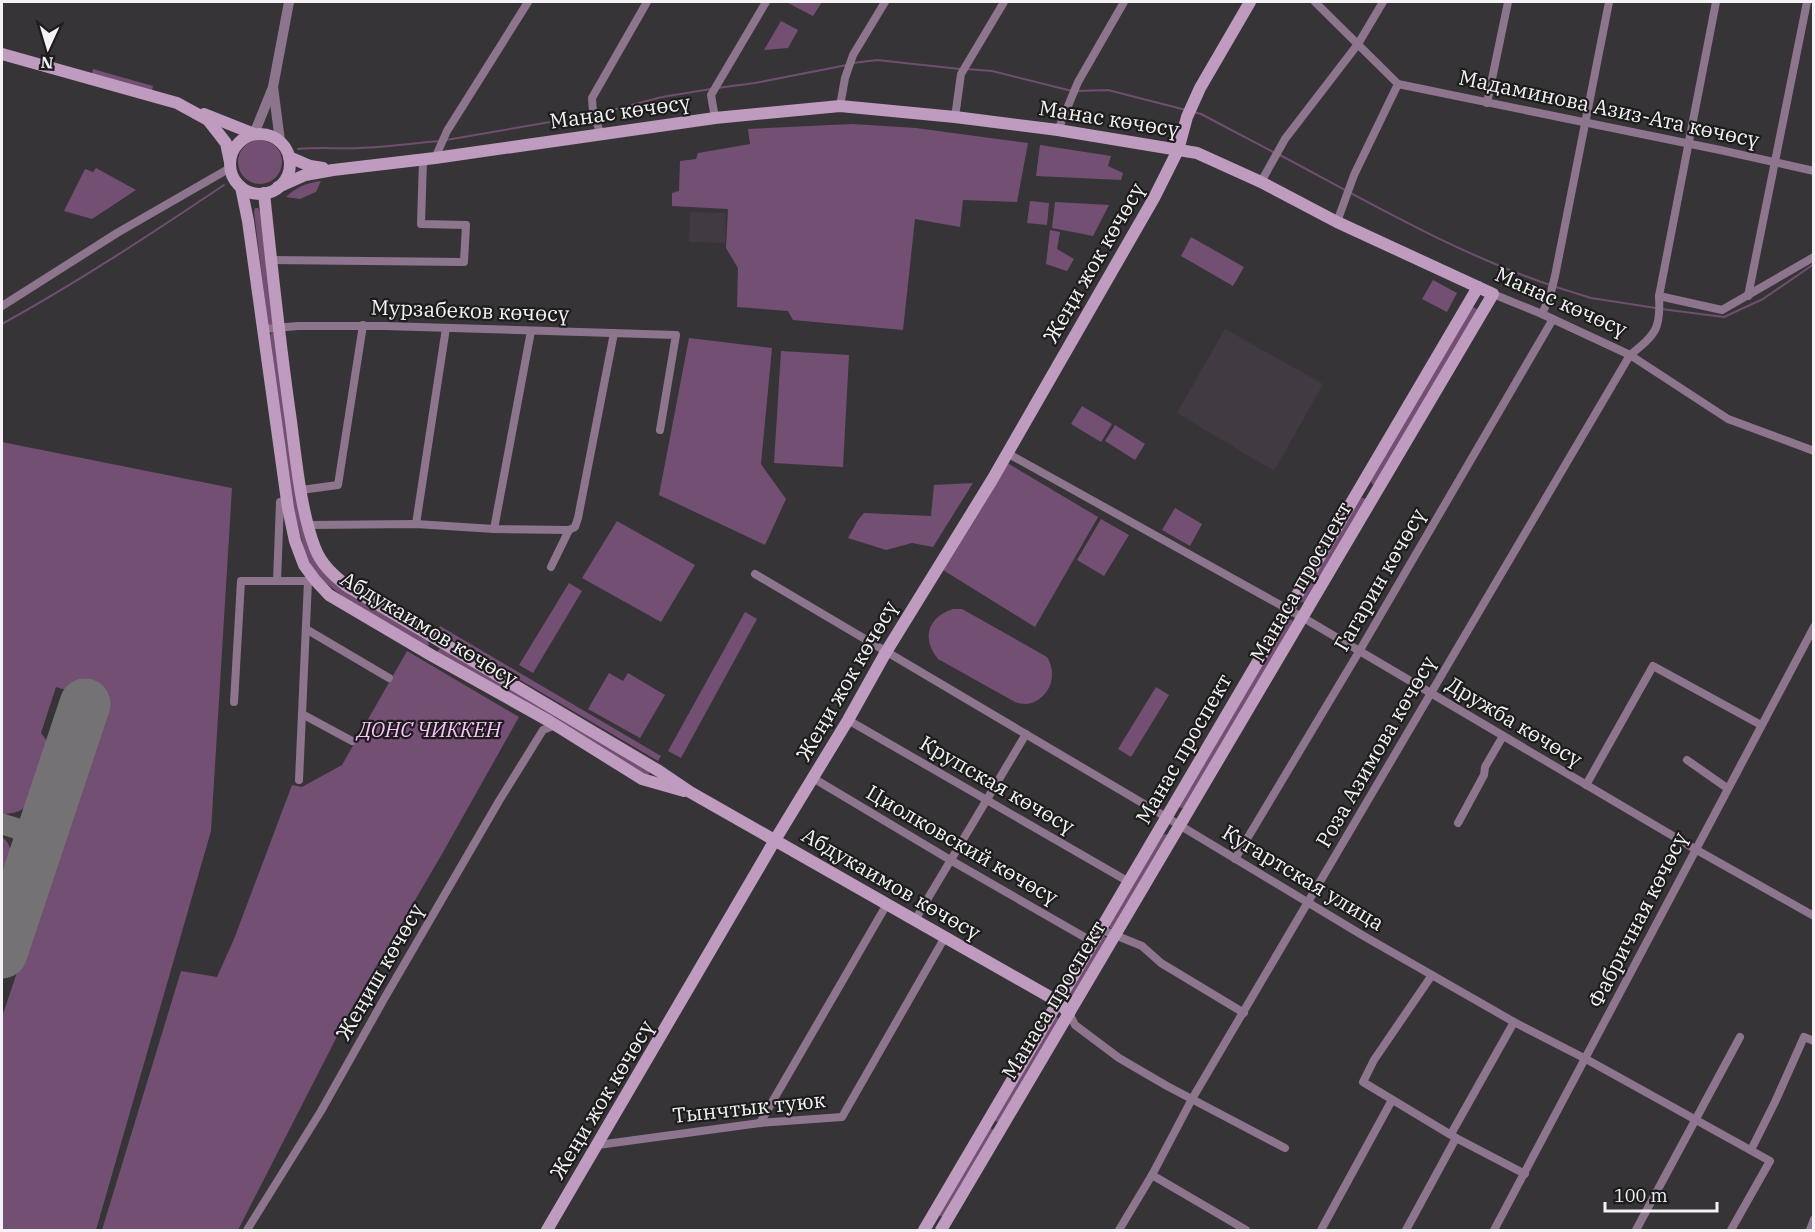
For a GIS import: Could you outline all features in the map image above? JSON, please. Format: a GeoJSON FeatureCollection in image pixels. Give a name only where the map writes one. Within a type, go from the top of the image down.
{"type":"FeatureCollection","features":[{"type":"Feature","properties":{"kind":"main road","name":"Жеңи жок көчөсү"},"geometry":{"type":"LineString","coordinates":[[547,1230],[886,652],[1007,453],[1162,183],[1178,150],[1189,111],[1250,2]]}},
{"type":"Feature","properties":{"kind":"main road"},"geometry":{"type":"LineString","coordinates":[[2,54],[177,104],[254,134],[272,136],[280,141],[289,157],[289,170],[278,188]]}},
{"type":"Feature","properties":{"kind":"main road"},"geometry":{"type":"LineString","coordinates":[[177,104],[208,120],[226,143],[232,175],[241,187],[252,193],[264,194],[305,175],[333,170]]}},
{"type":"Feature","properties":{"kind":"main road","name":"Манас көчөсү"},"geometry":{"type":"LineString","coordinates":[[333,170],[715,118],[840,106],[955,117],[1058,130],[1197,153],[1262,183],[1337,222],[1493,294]]}},
{"type":"Feature","properties":{"kind":"main road"},"geometry":{"type":"LineString","coordinates":[[230,165],[231,153],[237,144],[254,134]]}},
{"type":"Feature","properties":{"kind":"main road"},"geometry":{"type":"LineString","coordinates":[[289,157],[310,166],[333,170]]}},
{"type":"Feature","properties":{"kind":"main road","name":"Абдукаимов көчөсү"},"geometry":{"type":"LineString","coordinates":[[241,187],[249,221],[288,508],[295,541],[309,577],[329,595],[538,715],[642,779],[690,792]]}},
{"type":"Feature","properties":{"kind":"main road","name":"Абдукаимов көчөсү"},"geometry":{"type":"LineString","coordinates":[[264,194],[278,327],[301,490],[315,548],[333,575],[347,586],[659,771],[690,792],[1057,1001],[1069,1013]]}},
{"type":"Feature","properties":{"kind":"main road","name":"Манас проспект"},"geometry":{"type":"LineString","coordinates":[[924,1230],[1478,287]]}},
{"type":"Feature","properties":{"kind":"main road","name":"Манаса проспект"},"geometry":{"type":"LineString","coordinates":[[943,1226],[1493,294]]}},
{"type":"Feature","properties":{"kind":"main road"},"geometry":{"type":"LineString","coordinates":[[431,655],[438,641]]}},
{"type":"Feature","properties":{"kind":"main road"},"geometry":{"type":"LineString","coordinates":[[987,1121],[1001,1129]]}},
{"type":"Feature","properties":{"kind":"main road"},"geometry":{"type":"LineString","coordinates":[[933,1214],[943,1226]]}},
{"type":"Feature","properties":{"kind":"street"},"geometry":{"type":"LineString","coordinates":[[254,134],[273,87],[290,2]]}},
{"type":"Feature","properties":{"kind":"street"},"geometry":{"type":"LineString","coordinates":[[271,260],[464,262],[466,225],[421,224],[432,155],[528,2]]}},
{"type":"Feature","properties":{"kind":"street"},"geometry":{"type":"LineString","coordinates":[[602,134],[592,108],[592,98],[647,2]]}},
{"type":"Feature","properties":{"kind":"street"},"geometry":{"type":"LineString","coordinates":[[715,118],[711,95],[766,2]]}},
{"type":"Feature","properties":{"kind":"street"},"geometry":{"type":"LineString","coordinates":[[840,106],[845,78],[853,54],[885,2]]}},
{"type":"Feature","properties":{"kind":"street"},"geometry":{"type":"LineString","coordinates":[[955,117],[961,74],[1004,2]]}},
{"type":"Feature","properties":{"kind":"street"},"geometry":{"type":"LineString","coordinates":[[1058,130],[1078,81],[1124,2]]}},
{"type":"Feature","properties":{"kind":"street"},"geometry":{"type":"LineString","coordinates":[[1315,2],[1398,84],[1354,175],[1337,222]]}},
{"type":"Feature","properties":{"kind":"street"},"geometry":{"type":"LineString","coordinates":[[1262,183],[1285,139],[1358,44],[1383,2]]}},
{"type":"Feature","properties":{"kind":"street"},"geometry":{"type":"LineString","coordinates":[[1487,103],[1508,2]]}},
{"type":"Feature","properties":{"kind":"street"},"geometry":{"type":"LineString","coordinates":[[1542,314],[1555,276],[1609,2]]}},
{"type":"Feature","properties":{"kind":"street"},"geometry":{"type":"LineString","coordinates":[[1716,2],[1659,298],[1722,310],[1814,257]]}},
{"type":"Feature","properties":{"kind":"street"},"geometry":{"type":"LineString","coordinates":[[1748,296],[1773,161],[1807,2]]}},
{"type":"Feature","properties":{"kind":"street","name":"Мадаминова Азиз-Ата көчөсү"},"geometry":{"type":"LineString","coordinates":[[1398,84],[1689,143],[1814,171]]}},
{"type":"Feature","properties":{"kind":"street"},"geometry":{"type":"LineString","coordinates":[[273,87],[280,141]]}},
{"type":"Feature","properties":{"kind":"street"},"geometry":{"type":"LineString","coordinates":[[2,306],[230,165]]}},
{"type":"Feature","properties":{"kind":"street","name":"Манас көчөсү"},"geometry":{"type":"LineString","coordinates":[[1493,294],[1630,355],[1728,418],[1814,451]]}},
{"type":"Feature","properties":{"kind":"street","name":"Роза Азимова көчөсү"},"geometry":{"type":"LineString","coordinates":[[1119,1230],[1152,1175],[1192,1099],[1630,355],[1653,335],[1659,322],[1659,298]]}},
{"type":"Feature","properties":{"kind":"street","name":"Гагарин көчөсү"},"geometry":{"type":"LineString","coordinates":[[1235,859],[1553,319]]}},
{"type":"Feature","properties":{"kind":"street"},"geometry":{"type":"LineString","coordinates":[[301,490],[338,485],[363,325]]}},
{"type":"Feature","properties":{"kind":"street","name":"Мурзабеков көчөсү"},"geometry":{"type":"LineString","coordinates":[[263,329],[363,325],[676,335],[660,430]]}},
{"type":"Feature","properties":{"kind":"street"},"geometry":{"type":"LineString","coordinates":[[416,524],[446,328]]}},
{"type":"Feature","properties":{"kind":"street"},"geometry":{"type":"LineString","coordinates":[[494,529],[531,331]]}},
{"type":"Feature","properties":{"kind":"street"},"geometry":{"type":"LineString","coordinates":[[308,525],[416,524],[494,529],[569,530],[575,527],[614,333]]}},
{"type":"Feature","properties":{"kind":"street","name":"Дружба көчөсү"},"geometry":{"type":"LineString","coordinates":[[1007,453],[1360,650],[1695,849],[1814,916]]}},
{"type":"Feature","properties":{"kind":"street"},"geometry":{"type":"LineString","coordinates":[[1360,487],[1373,495]]}},
{"type":"Feature","properties":{"kind":"street"},"geometry":{"type":"LineString","coordinates":[[277,581],[280,502]]}},
{"type":"Feature","properties":{"kind":"street"},"geometry":{"type":"LineString","coordinates":[[551,567],[569,530]]}},
{"type":"Feature","properties":{"kind":"street","name":"Кугартская улица"},"geometry":{"type":"LineString","coordinates":[[755,574],[1432,975],[1770,1161],[1731,1230]]}},
{"type":"Feature","properties":{"kind":"street"},"geometry":{"type":"LineString","coordinates":[[234,702],[241,581],[277,581],[309,577],[299,780]]}},
{"type":"Feature","properties":{"kind":"street","name":"Фабричная көчөсү"},"geometry":{"type":"LineString","coordinates":[[1494,1230],[1814,627]]}},
{"type":"Feature","properties":{"kind":"street"},"geometry":{"type":"LineString","coordinates":[[306,628],[389,678]]}},
{"type":"Feature","properties":{"kind":"street"},"geometry":{"type":"LineString","coordinates":[[1586,785],[1653,666],[1761,725]]}},
{"type":"Feature","properties":{"kind":"street"},"geometry":{"type":"LineString","coordinates":[[302,714],[352,741]]}},
{"type":"Feature","properties":{"kind":"street"},"geometry":{"type":"LineString","coordinates":[[538,715],[543,730],[555,725]]}},
{"type":"Feature","properties":{"kind":"street","name":"Крупская көчөсү"},"geometry":{"type":"LineString","coordinates":[[848,720],[1129,882]]}},
{"type":"Feature","properties":{"kind":"street","name":"Жеңиш көчөсү"},"geometry":{"type":"LineString","coordinates":[[247,1230],[321,1111],[499,801],[543,730]]}},
{"type":"Feature","properties":{"kind":"street"},"geometry":{"type":"LineString","coordinates":[[915,920],[1026,734]]}},
{"type":"Feature","properties":{"kind":"street"},"geometry":{"type":"LineString","coordinates":[[1458,823],[1503,736]]}},
{"type":"Feature","properties":{"kind":"street"},"geometry":{"type":"LineString","coordinates":[[1686,760],[1727,788]]}},
{"type":"Feature","properties":{"kind":"street","name":"Циолковский көчөсү"},"geometry":{"type":"LineString","coordinates":[[813,778],[1093,942]]}},
{"type":"Feature","properties":{"kind":"street"},"geometry":{"type":"LineString","coordinates":[[760,1123],[887,904]]}},
{"type":"Feature","properties":{"kind":"street"},"geometry":{"type":"LineString","coordinates":[[1100,929],[1142,946],[1161,963],[1244,1013]]}},
{"type":"Feature","properties":{"kind":"street","name":"Тынчтык туюк"},"geometry":{"type":"LineString","coordinates":[[598,1145],[760,1123],[842,1117],[945,937]]}},
{"type":"Feature","properties":{"kind":"street"},"geometry":{"type":"LineString","coordinates":[[1432,975],[1374,1060],[1363,1082],[1454,1136],[1525,1174]]}},
{"type":"Feature","properties":{"kind":"street"},"geometry":{"type":"LineString","coordinates":[[1069,1013],[1075,1025],[1119,1058],[1285,1148]]}},
{"type":"Feature","properties":{"kind":"street"},"geometry":{"type":"LineString","coordinates":[[1406,1230],[1514,1022]]}},
{"type":"Feature","properties":{"kind":"street"},"geometry":{"type":"LineString","coordinates":[[1636,1230],[1740,1037]]}},
{"type":"Feature","properties":{"kind":"street"},"geometry":{"type":"LineString","coordinates":[[1750,1150],[1775,1102],[1804,1037],[1814,1041]]}},
{"type":"Feature","properties":{"kind":"street"},"geometry":{"type":"LineString","coordinates":[[1322,1230],[1392,1100]]}},
{"type":"Feature","properties":{"kind":"street"},"geometry":{"type":"LineString","coordinates":[[1152,1175],[1246,1230]]}},
{"type":"Feature","properties":{"kind":"street"},"geometry":{"type":"LineString","coordinates":[[1810,1230],[1814,1219]]}},
{"type":"Feature","properties":{"kind":"shaded area"},"geometry":{"type":"Polygon","coordinates":[[[690,212],[726,213],[725,243],[689,242],[690,212]]]}},
{"type":"Feature","properties":{"kind":"shaded area"},"geometry":{"type":"Polygon","coordinates":[[[1225,329],[1323,384],[1274,471],[1177,413],[1225,329]]]}},
{"type":"Feature","properties":{"kind":"green space"},"geometry":{"type":"Polygon","coordinates":[[[789,2],[822,2],[813,16],[789,2]]]}},
{"type":"Feature","properties":{"kind":"green space"},"geometry":{"type":"Polygon","coordinates":[[[781,21],[798,30],[788,48],[764,50],[781,21]]]}},
{"type":"Feature","properties":{"kind":"green space"},"geometry":{"type":"Polygon","coordinates":[[[93,69],[153,86],[152,91],[92,74],[93,69]]]}},
{"type":"Feature","properties":{"kind":"green space"},"geometry":{"type":"Polygon","coordinates":[[[852,124],[916,128],[1028,143],[1017,202],[963,200],[960,227],[915,219],[903,330],[793,320],[788,311],[737,307],[738,268],[726,248],[728,209],[672,206],[672,193],[679,191],[680,161],[696,159],[698,153],[750,144],[748,129],[852,124]]]}},
{"type":"Feature","properties":{"kind":"green space"},"geometry":{"type":"Polygon","coordinates":[[[260,140],[269,141],[276,146],[281,153],[281,171],[276,178],[269,183],[260,184],[251,183],[244,178],[239,171],[238,162],[239,153],[244,146],[251,141],[260,140]]]}},
{"type":"Feature","properties":{"kind":"green space"},"geometry":{"type":"Polygon","coordinates":[[[1040,145],[1111,156],[1108,166],[1123,173],[1121,180],[1036,176],[1040,145]]]}},
{"type":"Feature","properties":{"kind":"green space"},"geometry":{"type":"Polygon","coordinates":[[[96,168],[136,190],[92,219],[64,211],[85,169],[93,172],[96,168]]]}},
{"type":"Feature","properties":{"kind":"green space"},"geometry":{"type":"Polygon","coordinates":[[[321,181],[316,192],[300,199],[286,197],[302,186],[321,181]]]}},
{"type":"Feature","properties":{"kind":"green space"},"geometry":{"type":"Polygon","coordinates":[[[1030,201],[1049,203],[1047,225],[1027,223],[1030,201]]]}},
{"type":"Feature","properties":{"kind":"green space"},"geometry":{"type":"Polygon","coordinates":[[[1055,202],[1109,205],[1093,236],[1052,228],[1055,202]]]}},
{"type":"Feature","properties":{"kind":"green space"},"geometry":{"type":"Polygon","coordinates":[[[255,208],[258,208],[260,212],[273,324],[268,325],[254,212],[255,208]]]}},
{"type":"Feature","properties":{"kind":"green space"},"geometry":{"type":"Polygon","coordinates":[[[1050,230],[1060,232],[1057,249],[1074,259],[1067,271],[1046,264],[1050,230]]]}},
{"type":"Feature","properties":{"kind":"green space"},"geometry":{"type":"Polygon","coordinates":[[[1191,237],[1244,267],[1233,286],[1181,256],[1191,237]]]}},
{"type":"Feature","properties":{"kind":"green space"},"geometry":{"type":"Polygon","coordinates":[[[1433,280],[1457,293],[1447,312],[1422,299],[1433,280]]]}},
{"type":"Feature","properties":{"kind":"green space"},"geometry":{"type":"Polygon","coordinates":[[[1473,307],[1478,310],[1375,485],[1372,484],[1371,481],[1473,307]]]}},
{"type":"Feature","properties":{"kind":"green space"},"geometry":{"type":"Polygon","coordinates":[[[272,332],[313,553],[427,639],[429,645],[427,646],[345,598],[322,580],[310,563],[304,550],[293,505],[270,335],[272,332]]]}},
{"type":"Feature","properties":{"kind":"green space"},"geometry":{"type":"Polygon","coordinates":[[[689,338],[772,348],[761,464],[786,499],[765,545],[659,495],[689,338]]]}},
{"type":"Feature","properties":{"kind":"green space"},"geometry":{"type":"Polygon","coordinates":[[[781,351],[849,355],[843,467],[774,463],[781,351]]]}},
{"type":"Feature","properties":{"kind":"green space"},"geometry":{"type":"Polygon","coordinates":[[[1082,406],[1112,424],[1101,442],[1071,424],[1082,406]]]}},
{"type":"Feature","properties":{"kind":"green space"},"geometry":{"type":"Polygon","coordinates":[[[1115,425],[1145,444],[1135,460],[1105,441],[1115,425]]]}},
{"type":"Feature","properties":{"kind":"green space"},"geometry":{"type":"Polygon","coordinates":[[[2,442],[232,488],[211,831],[96,1230],[2,1230],[2,1017],[109,699],[69,685],[66,690],[56,687],[41,733],[47,742],[48,750],[34,794],[28,805],[22,809],[2,814],[2,442]]]}},
{"type":"Feature","properties":{"kind":"green space"},"geometry":{"type":"Polygon","coordinates":[[[1004,461],[1098,517],[1035,627],[943,570],[1004,461]]]}},
{"type":"Feature","properties":{"kind":"green space"},"geometry":{"type":"Polygon","coordinates":[[[973,483],[933,547],[912,543],[886,550],[848,538],[864,513],[931,516],[934,485],[973,483]]]}},
{"type":"Feature","properties":{"kind":"green space"},"geometry":{"type":"Polygon","coordinates":[[[1361,498],[1366,501],[1306,603],[1301,602],[1300,599],[1361,498]]]}},
{"type":"Feature","properties":{"kind":"green space"},"geometry":{"type":"Polygon","coordinates":[[[1175,508],[1202,524],[1190,546],[1162,530],[1175,508]]]}},
{"type":"Feature","properties":{"kind":"green space"},"geometry":{"type":"Polygon","coordinates":[[[1101,519],[1129,535],[1104,576],[1077,560],[1101,519]]]}},
{"type":"Feature","properties":{"kind":"green space"},"geometry":{"type":"Polygon","coordinates":[[[617,521],[695,565],[661,622],[582,578],[617,521]]]}},
{"type":"Feature","properties":{"kind":"green space"},"geometry":{"type":"Polygon","coordinates":[[[569,583],[582,591],[533,673],[519,665],[569,583]]]}},
{"type":"Feature","properties":{"kind":"green space"},"geometry":{"type":"Polygon","coordinates":[[[953,609],[962,609],[1047,657],[1052,676],[1045,694],[1032,703],[1015,702],[938,659],[930,643],[930,629],[938,617],[953,609]]]}},
{"type":"Feature","properties":{"kind":"green space"},"geometry":{"type":"Polygon","coordinates":[[[745,612],[757,619],[681,758],[668,751],[745,612]]]}},
{"type":"Feature","properties":{"kind":"green space"},"geometry":{"type":"Polygon","coordinates":[[[1290,619],[1293,621],[1185,809],[1179,807],[1290,619]]]}},
{"type":"Feature","properties":{"kind":"green space"},"geometry":{"type":"Polygon","coordinates":[[[440,626],[661,756],[658,761],[437,631],[440,626]]]}},
{"type":"Feature","properties":{"kind":"green space"},"geometry":{"type":"Polygon","coordinates":[[[440,648],[650,772],[649,774],[645,776],[438,654],[440,648]]]}},
{"type":"Feature","properties":{"kind":"green space","name":"ДОНС ЧИККЕН"},"geometry":{"type":"Polygon","coordinates":[[[407,651],[519,717],[349,1013],[238,1230],[102,1230],[181,971],[217,977],[234,939],[292,785],[302,787],[342,765],[407,651]]]}},
{"type":"Feature","properties":{"kind":"green space"},"geometry":{"type":"Polygon","coordinates":[[[609,673],[623,681],[628,673],[665,695],[640,738],[588,709],[609,673]]]}},
{"type":"Feature","properties":{"kind":"green space"},"geometry":{"type":"Polygon","coordinates":[[[1156,687],[1169,695],[1131,757],[1118,749],[1156,687]]]}},
{"type":"Feature","properties":{"kind":"green space"},"geometry":{"type":"Polygon","coordinates":[[[1163,835],[1168,836],[1112,929],[1110,928],[1163,835]]]}},
{"type":"Feature","properties":{"kind":"green space"},"geometry":{"type":"Polygon","coordinates":[[[2,837],[7,842],[11,854],[2,888],[2,837]]]}},
{"type":"Feature","properties":{"kind":"green space"},"geometry":{"type":"Polygon","coordinates":[[[1102,936],[1106,939],[1071,1000],[1068,1001],[1066,997],[1102,936]]]}},
{"type":"Feature","properties":{"kind":"green space"},"geometry":{"type":"Polygon","coordinates":[[[1055,1016],[1059,1019],[998,1122],[995,1121],[1055,1016]]]}},
{"type":"Feature","properties":{"kind":"green space"},"geometry":{"type":"Polygon","coordinates":[[[990,1128],[994,1130],[943,1217],[940,1216],[939,1214],[990,1128]]]}},
{"type":"Feature","properties":{"kind":"waterway"},"geometry":{"type":"LineString","coordinates":[[853,63],[877,60],[960,69]]}},
{"type":"Feature","properties":{"kind":"waterway"},"geometry":{"type":"LineString","coordinates":[[717,88],[847,65]]}},
{"type":"Feature","properties":{"kind":"waterway"},"geometry":{"type":"LineString","coordinates":[[966,69],[992,71],[1072,91]]}},
{"type":"Feature","properties":{"kind":"waterway"},"geometry":{"type":"LineString","coordinates":[[597,114],[662,97],[711,89]]}},
{"type":"Feature","properties":{"kind":"waterway"},"geometry":{"type":"LineString","coordinates":[[1077,91],[1108,90],[1186,110]]}},
{"type":"Feature","properties":{"kind":"waterway"},"geometry":{"type":"LineString","coordinates":[[1194,112],[1275,153]]}},
{"type":"Feature","properties":{"kind":"waterway"},"geometry":{"type":"LineString","coordinates":[[446,140],[591,115]]}},
{"type":"Feature","properties":{"kind":"waterway"},"geometry":{"type":"LineString","coordinates":[[298,149],[370,147],[440,141]]}},
{"type":"Feature","properties":{"kind":"waterway"},"geometry":{"type":"LineString","coordinates":[[1280,155],[1446,242],[1550,285]]}},
{"type":"Feature","properties":{"kind":"waterway"},"geometry":{"type":"LineString","coordinates":[[2,324],[114,257],[224,185]]}},
{"type":"Feature","properties":{"kind":"waterway"},"geometry":{"type":"LineString","coordinates":[[1661,309],[1724,317],[1763,299],[1814,264]]}},
{"type":"Feature","properties":{"kind":"waterway"},"geometry":{"type":"LineString","coordinates":[[1556,287],[1591,298],[1656,308]]}},
{"type":"Feature","properties":{"kind":"taxiway"},"geometry":{"type":"LineString","coordinates":[[2,824],[41,836]]}},
{"type":"Feature","properties":{"kind":"runway"},"geometry":{"type":"LineString","coordinates":[[2,953],[85,704]]}}]}
